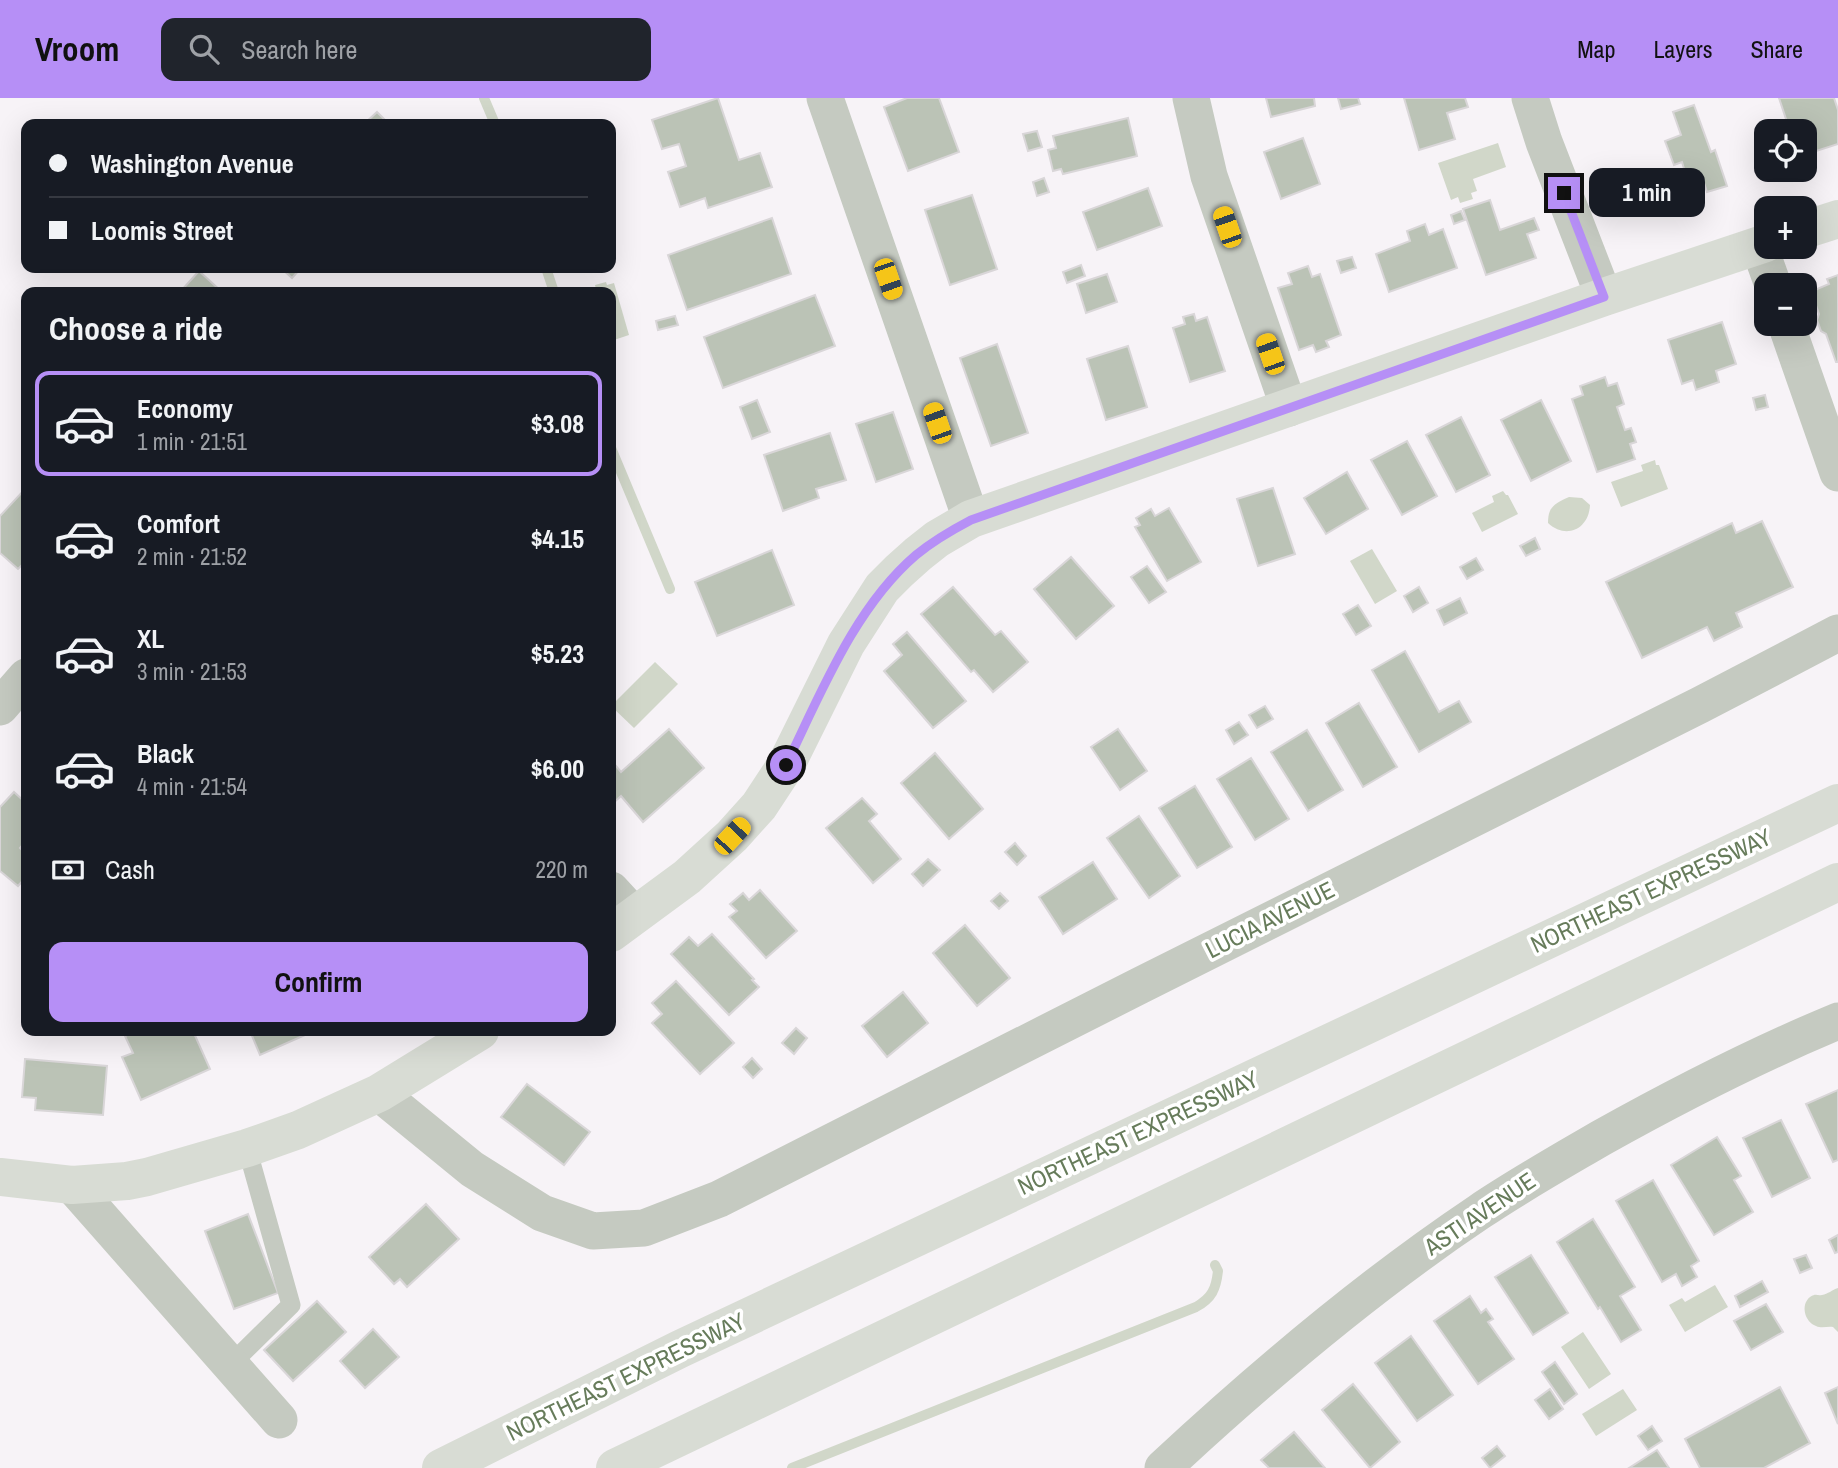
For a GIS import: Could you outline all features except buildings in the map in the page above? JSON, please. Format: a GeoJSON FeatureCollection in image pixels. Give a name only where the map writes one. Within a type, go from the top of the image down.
{"type":"FeatureCollection","features":[{"type":"Feature","properties":{"kind":"main road"},"geometry":{"type":"LineString","coordinates":[[1817,226],[1838,219]]}},
{"type":"Feature","properties":{"kind":"main road"},"geometry":{"type":"LineString","coordinates":[[618,913],[687,877],[732,836],[759,806],[786,765],[846,644],[883,588],[937,539],[971,520],[1604,297],[1754,248]]}},
{"type":"Feature","properties":{"kind":"main road","name":"NORTHEAST EXPRESSWAY"},"geometry":{"type":"LineString","coordinates":[[441,1468],[680,1349],[1838,803]]}},
{"type":"Feature","properties":{"kind":"main road"},"geometry":{"type":"LineString","coordinates":[[615,1468],[1838,882]]}},
{"type":"Feature","properties":{"kind":"main road"},"geometry":{"type":"LineString","coordinates":[[0,1177],[72,1185],[113,1182],[147,1177],[247,1148],[298,1130],[379,1093],[472,1036]]}},
{"type":"Feature","properties":{"kind":"street"},"geometry":{"type":"LineString","coordinates":[[824,98],[971,520]]}},
{"type":"Feature","properties":{"kind":"street"},"geometry":{"type":"LineString","coordinates":[[1191,98],[1209,176],[1289,408]]}},
{"type":"Feature","properties":{"kind":"street"},"geometry":{"type":"LineString","coordinates":[[1530,98],[1544,142],[1604,297]]}},
{"type":"Feature","properties":{"kind":"street"},"geometry":{"type":"LineString","coordinates":[[1790,336],[1838,473]]}},
{"type":"Feature","properties":{"kind":"street","name":"LUCIA AVENUE"},"geometry":{"type":"LineString","coordinates":[[379,1093],[472,1169],[542,1213],[593,1231],[644,1228],[719,1199],[1164,973],[1688,712],[1838,633]]}},
{"type":"Feature","properties":{"kind":"street"},"geometry":{"type":"LineString","coordinates":[[0,707],[21,683]]}},
{"type":"Feature","properties":{"kind":"street","name":"ASTI AVENUE"},"geometry":{"type":"LineString","coordinates":[[1163,1468],[1272,1370],[1355,1303],[1477,1213],[1523,1183],[1646,1113],[1710,1079],[1838,1021]]}},
{"type":"Feature","properties":{"kind":"street"},"geometry":{"type":"LineString","coordinates":[[72,1185],[279,1420]]}},
{"type":"Feature","properties":{"kind":"lane"},"geometry":{"type":"LineString","coordinates":[[230,1365],[291,1305],[247,1148]]}},
{"type":"Feature","properties":{"kind":"shaded area"},"geometry":{"type":"Polygon","coordinates":[[[1498,143],[1506,167],[1473,179],[1477,191],[1471,193],[1473,199],[1460,203],[1458,197],[1451,200],[1438,163],[1498,143]]]}},
{"type":"Feature","properties":{"kind":"shaded area"},"geometry":{"type":"Polygon","coordinates":[[[606,282],[607,285],[614,283],[615,287],[596,287],[606,282]]]}},
{"type":"Feature","properties":{"kind":"shaded area"},"geometry":{"type":"Polygon","coordinates":[[[616,290],[629,335],[616,339],[616,290]]]}},
{"type":"Feature","properties":{"kind":"shaded area"},"geometry":{"type":"Polygon","coordinates":[[[1655,460],[1668,489],[1621,507],[1611,482],[1643,471],[1641,465],[1655,460]]]}},
{"type":"Feature","properties":{"kind":"shaded area"},"geometry":{"type":"Polygon","coordinates":[[[1503,491],[1518,514],[1482,532],[1472,513],[1494,502],[1492,496],[1503,491]]]}},
{"type":"Feature","properties":{"kind":"shaded area"},"geometry":{"type":"Polygon","coordinates":[[[1569,497],[1582,498],[1590,505],[1589,513],[1581,526],[1562,531],[1548,523],[1549,513],[1556,504],[1569,497]]]}},
{"type":"Feature","properties":{"kind":"shaded area"},"geometry":{"type":"Polygon","coordinates":[[[1372,549],[1397,591],[1375,604],[1350,561],[1372,549]]]}},
{"type":"Feature","properties":{"kind":"shaded area"},"geometry":{"type":"Polygon","coordinates":[[[655,662],[678,684],[634,728],[616,711],[616,701],[655,662]]]}},
{"type":"Feature","properties":{"kind":"shaded area"},"geometry":{"type":"Polygon","coordinates":[[[1715,1285],[1728,1307],[1685,1332],[1669,1305],[1682,1298],[1685,1302],[1715,1285]]]}},
{"type":"Feature","properties":{"kind":"shaded area"},"geometry":{"type":"Polygon","coordinates":[[[1838,1288],[1838,1332],[1833,1327],[1812,1324],[1805,1313],[1807,1300],[1814,1295],[1838,1288]]]}},
{"type":"Feature","properties":{"kind":"shaded area"},"geometry":{"type":"Polygon","coordinates":[[[1583,1332],[1611,1374],[1589,1389],[1561,1347],[1583,1332]]]}},
{"type":"Feature","properties":{"kind":"shaded area"},"geometry":{"type":"Polygon","coordinates":[[[1623,1389],[1637,1410],[1596,1436],[1582,1414],[1623,1389]]]}},
{"type":"Feature","properties":{"kind":"waterway"},"geometry":{"type":"LineString","coordinates":[[484,98],[493,119]]}},
{"type":"Feature","properties":{"kind":"waterway"},"geometry":{"type":"LineString","coordinates":[[548,273],[552,287]]}},
{"type":"Feature","properties":{"kind":"waterway"},"geometry":{"type":"LineString","coordinates":[[616,460],[670,589]]}},
{"type":"Feature","properties":{"kind":"waterway"},"geometry":{"type":"LineString","coordinates":[[792,1468],[1196,1307],[1206,1300],[1214,1288],[1218,1271],[1215,1265]]}},
{"type":"Feature","properties":{"kind":"route"},"geometry":{"type":"LineString","coordinates":[[786,765],[846,644],[883,588],[937,539],[971,520],[1031,498],[1604,297],[1564,193]]}}]}
